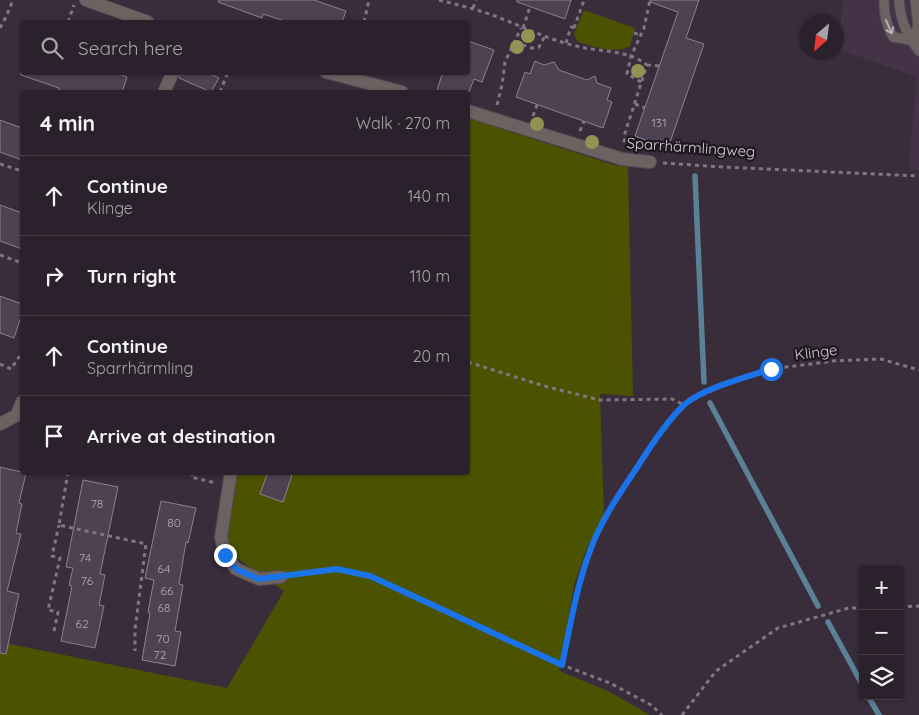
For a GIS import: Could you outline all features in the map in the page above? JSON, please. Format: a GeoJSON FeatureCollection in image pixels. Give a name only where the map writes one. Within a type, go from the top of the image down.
{"type":"FeatureCollection","features":[{"type":"Feature","properties":{"kind":"street"},"geometry":{"type":"LineString","coordinates":[[86,0],[142,20]]}},
{"type":"Feature","properties":{"kind":"street"},"geometry":{"type":"LineString","coordinates":[[165,90],[172,75]]}},
{"type":"Feature","properties":{"kind":"street"},"geometry":{"type":"LineString","coordinates":[[335,75],[382,90]]}},
{"type":"Feature","properties":{"kind":"street","name":"Sparrhärmlingweg"},"geometry":{"type":"LineString","coordinates":[[470,112],[622,160],[650,162]]}},
{"type":"Feature","properties":{"kind":"street"},"geometry":{"type":"LineString","coordinates":[[0,424],[20,416]]}},
{"type":"Feature","properties":{"kind":"street"},"geometry":{"type":"LineString","coordinates":[[230,475],[221,537],[225,555],[236,569],[259,579],[281,577]]}},
{"type":"Feature","properties":{"kind":"lane"},"geometry":{"type":"LineString","coordinates":[[884,0],[884,14],[887,26],[893,37],[915,40]]}},
{"type":"Feature","properties":{"kind":"lane"},"geometry":{"type":"LineString","coordinates":[[899,0],[903,23],[915,40],[919,51]]}},
{"type":"Feature","properties":{"kind":"lane"},"geometry":{"type":"LineString","coordinates":[[915,0],[918,27],[915,40]]}},
{"type":"Feature","properties":{"kind":"path"},"geometry":{"type":"LineString","coordinates":[[0,28],[13,0]]}},
{"type":"Feature","properties":{"kind":"path"},"geometry":{"type":"LineString","coordinates":[[69,20],[75,0]]}},
{"type":"Feature","properties":{"kind":"path"},"geometry":{"type":"LineString","coordinates":[[364,20],[369,0]]}},
{"type":"Feature","properties":{"kind":"path"},"geometry":{"type":"LineString","coordinates":[[439,0],[472,8],[566,43],[631,56],[647,65],[660,66]]}},
{"type":"Feature","properties":{"kind":"path"},"geometry":{"type":"LineString","coordinates":[[472,8],[476,0]]}},
{"type":"Feature","properties":{"kind":"path"},"geometry":{"type":"LineString","coordinates":[[566,43],[571,26],[575,28],[584,0]]}},
{"type":"Feature","properties":{"kind":"path"},"geometry":{"type":"LineString","coordinates":[[641,82],[627,74],[631,56],[641,35],[650,0]]}},
{"type":"Feature","properties":{"kind":"path"},"geometry":{"type":"LineString","coordinates":[[492,120],[502,85],[505,62],[530,7]]}},
{"type":"Feature","properties":{"kind":"path"},"geometry":{"type":"LineString","coordinates":[[634,33],[641,35]]}},
{"type":"Feature","properties":{"kind":"path"},"geometry":{"type":"LineString","coordinates":[[515,42],[531,48],[539,46],[545,36]]}},
{"type":"Feature","properties":{"kind":"path"},"geometry":{"type":"LineString","coordinates":[[625,133],[647,65]]}},
{"type":"Feature","properties":{"kind":"path"},"geometry":{"type":"LineString","coordinates":[[221,90],[227,75]]}},
{"type":"Feature","properties":{"kind":"path"},"geometry":{"type":"LineString","coordinates":[[635,104],[645,108]]}},
{"type":"Feature","properties":{"kind":"path","name":"Sparrhärmlingweg"},"geometry":{"type":"LineString","coordinates":[[650,162],[919,176]]}},
{"type":"Feature","properties":{"kind":"path"},"geometry":{"type":"LineString","coordinates":[[0,164],[20,170]]}},
{"type":"Feature","properties":{"kind":"path"},"geometry":{"type":"LineString","coordinates":[[0,255],[20,262]]}},
{"type":"Feature","properties":{"kind":"path"},"geometry":{"type":"LineString","coordinates":[[0,364],[11,369],[20,357]]}},
{"type":"Feature","properties":{"kind":"path","name":"Klinge"},"geometry":{"type":"LineString","coordinates":[[562,665],[578,586],[590,550],[608,512],[652,444],[684,405],[727,384],[771,369],[833,361],[881,359],[919,370]]}},
{"type":"Feature","properties":{"kind":"path"},"geometry":{"type":"LineString","coordinates":[[470,363],[544,386],[600,400],[672,399],[684,405]]}},
{"type":"Feature","properties":{"kind":"path"},"geometry":{"type":"LineString","coordinates":[[54,631],[58,612],[48,610],[60,558],[52,556],[67,475]]}},
{"type":"Feature","properties":{"kind":"path"},"geometry":{"type":"LineString","coordinates":[[192,475],[192,477],[228,486]]}},
{"type":"Feature","properties":{"kind":"path"},"geometry":{"type":"LineString","coordinates":[[59,525],[146,544],[135,629],[135,651]]}},
{"type":"Feature","properties":{"kind":"path"},"geometry":{"type":"LineString","coordinates":[[281,577],[337,569],[370,576],[562,665],[610,683],[651,705],[662,715]]}},
{"type":"Feature","properties":{"kind":"path"},"geometry":{"type":"LineString","coordinates":[[904,607],[919,606]]}},
{"type":"Feature","properties":{"kind":"path"},"geometry":{"type":"LineString","coordinates":[[682,715],[716,671],[778,628],[849,608],[859,608]]}},
{"type":"Feature","properties":{"kind":"shaded area"},"geometry":{"type":"Polygon","coordinates":[[[843,0],[919,0],[919,170],[908,170],[917,77],[844,51],[844,15],[841,15],[843,0]]]}},
{"type":"Feature","properties":{"kind":"green space"},"geometry":{"type":"Polygon","coordinates":[[[584,10],[635,28],[630,46],[624,49],[611,50],[578,42],[574,34],[584,10]]]}},
{"type":"Feature","properties":{"kind":"green space"},"geometry":{"type":"Polygon","coordinates":[[[470,119],[614,165],[628,167],[633,396],[600,394],[604,515],[587,548],[574,585],[559,671],[608,691],[650,715],[0,715],[0,642],[227,688],[284,591],[234,556],[226,537],[235,475],[470,475],[470,119]]]}},
{"type":"Feature","properties":{"kind":"building"},"geometry":{"type":"Polygon","coordinates":[[[219,0],[314,0],[346,11],[343,20],[282,20],[263,14],[262,18],[218,2],[219,0]]]}},
{"type":"Feature","properties":{"kind":"building"},"geometry":{"type":"Polygon","coordinates":[[[517,0],[571,0],[565,19],[517,2],[517,0]]]}},
{"type":"Feature","properties":{"kind":"building"},"geometry":{"type":"Polygon","coordinates":[[[650,0],[699,0],[686,38],[704,44],[668,148],[635,136],[678,12],[650,2],[650,0]]]}},
{"type":"Feature","properties":{"kind":"building"},"geometry":{"type":"Polygon","coordinates":[[[470,42],[494,50],[482,82],[474,79],[470,90],[437,90],[442,75],[470,75],[470,42]]]}},
{"type":"Feature","properties":{"kind":"building"},"geometry":{"type":"Polygon","coordinates":[[[535,61],[544,65],[554,62],[559,70],[587,80],[595,76],[597,83],[611,88],[607,100],[612,102],[603,128],[516,97],[525,72],[530,74],[535,61]]]}},
{"type":"Feature","properties":{"kind":"building"},"geometry":{"type":"Polygon","coordinates":[[[21,75],[122,75],[127,77],[123,90],[58,90],[59,88],[21,75]]]}},
{"type":"Feature","properties":{"kind":"building"},"geometry":{"type":"Polygon","coordinates":[[[180,75],[212,75],[219,78],[212,90],[206,90],[179,78],[180,75]]]}},
{"type":"Feature","properties":{"kind":"building"},"geometry":{"type":"Polygon","coordinates":[[[0,120],[20,127],[20,159],[0,152],[0,120]]]}},
{"type":"Feature","properties":{"kind":"building"},"geometry":{"type":"Polygon","coordinates":[[[0,205],[20,212],[20,248],[0,241],[0,205]]]}},
{"type":"Feature","properties":{"kind":"building"},"geometry":{"type":"Polygon","coordinates":[[[0,296],[20,303],[20,320],[14,338],[0,333],[0,296]]]}},
{"type":"Feature","properties":{"kind":"building"},"geometry":{"type":"Polygon","coordinates":[[[0,467],[20,472],[20,475],[26,475],[19,503],[22,504],[16,533],[21,534],[7,591],[19,594],[6,654],[0,653],[0,467]]]}},
{"type":"Feature","properties":{"kind":"building"},"geometry":{"type":"Polygon","coordinates":[[[267,475],[292,475],[283,502],[260,494],[267,475]]]}},
{"type":"Feature","properties":{"kind":"building"},"geometry":{"type":"Polygon","coordinates":[[[83,480],[118,487],[100,574],[105,575],[99,605],[104,606],[95,648],[61,641],[72,586],[69,585],[73,568],[66,567],[83,480]]]}},
{"type":"Feature","properties":{"kind":"building"},"geometry":{"type":"Polygon","coordinates":[[[161,501],[196,508],[188,543],[186,542],[179,584],[183,585],[175,631],[181,632],[175,666],[142,660],[154,580],[145,578],[161,501]]]}},
{"type":"Feature","properties":{"kind":"waterway"},"geometry":{"type":"LineString","coordinates":[[695,176],[704,382]]}},
{"type":"Feature","properties":{"kind":"waterway"},"geometry":{"type":"LineString","coordinates":[[710,403],[818,606]]}},
{"type":"Feature","properties":{"kind":"waterway"},"geometry":{"type":"LineString","coordinates":[[828,622],[859,679]]}},
{"type":"Feature","properties":{"kind":"waterway"},"geometry":{"type":"LineString","coordinates":[[870,700],[879,715]]}},
{"type":"Feature","properties":{"kind":"route"},"geometry":{"type":"LineString","coordinates":[[225,555],[236,569],[259,579],[337,569],[370,576],[488,629],[562,665],[578,586],[590,550],[608,512],[652,444],[684,405],[727,384],[771,369]]}}]}
